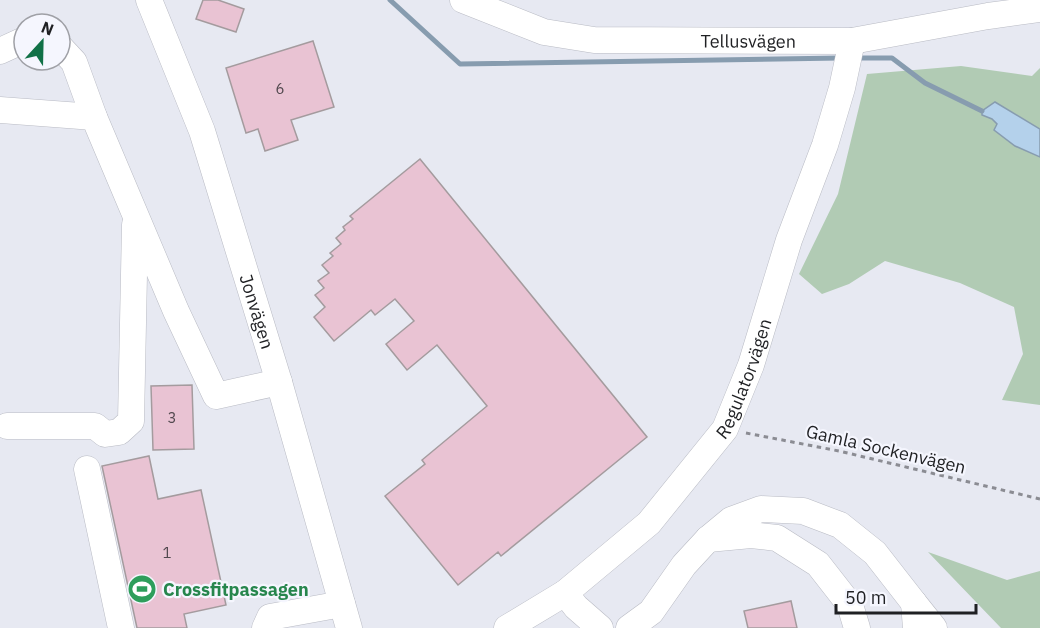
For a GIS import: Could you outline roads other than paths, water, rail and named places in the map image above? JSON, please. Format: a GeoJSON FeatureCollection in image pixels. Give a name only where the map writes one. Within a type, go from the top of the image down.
{"type":"FeatureCollection","features":[{"type":"Feature","properties":{"kind":"street","name":"Jonvägen"},"geometry":{"type":"LineString","coordinates":[[149,0],[202,131],[279,382],[346,616]]}},
{"type":"Feature","properties":{"kind":"street","name":"Tellusvägen"},"geometry":{"type":"LineString","coordinates":[[463,0],[544,32],[594,40],[850,52],[991,8],[1040,9]]}},
{"type":"Feature","properties":{"kind":"street","name":"Regulatorvägen"},"geometry":{"type":"LineString","coordinates":[[507,628],[565,593],[649,523],[725,429],[751,365],[789,240],[825,145],[850,52]]}},
{"type":"Feature","properties":{"kind":"street"},"geometry":{"type":"LineString","coordinates":[[72,59],[176,311],[216,396],[279,382]]}},
{"type":"Feature","properties":{"kind":"street"},"geometry":{"type":"LineString","coordinates":[[0,110],[94,117]]}},
{"type":"Feature","properties":{"kind":"street"},"geometry":{"type":"LineString","coordinates":[[7,426],[95,426],[105,434],[119,432],[131,421],[136,215]]}},
{"type":"Feature","properties":{"kind":"street"},"geometry":{"type":"LineString","coordinates":[[87,469],[121,628]]}},
{"type":"Feature","properties":{"kind":"street"},"geometry":{"type":"LineString","coordinates":[[629,628],[651,612],[684,565],[708,539],[731,520],[761,509],[803,511],[840,525],[875,554],[934,628]]}},
{"type":"Feature","properties":{"kind":"street"},"geometry":{"type":"LineString","coordinates":[[708,539],[752,534],[777,538],[818,564],[850,605],[857,628]]}},
{"type":"Feature","properties":{"kind":"street"},"geometry":{"type":"LineString","coordinates":[[565,593],[576,607],[600,628]]}},
{"type":"Feature","properties":{"kind":"street"},"geometry":{"type":"LineString","coordinates":[[914,603],[916,628]]}},
{"type":"Feature","properties":{"kind":"street"},"geometry":{"type":"LineString","coordinates":[[265,628],[270,617],[346,616]]}},
{"type":"Feature","properties":{"kind":"water"},"geometry":{"type":"Polygon","coordinates":[[[995,102],[1040,129],[1040,157],[1015,146],[994,130],[997,124],[982,115],[982,111],[995,102]]]}},
{"type":"Feature","properties":{"kind":"waterway"},"geometry":{"type":"LineString","coordinates":[[390,0],[460,64],[840,58]]}},
{"type":"Feature","properties":{"kind":"waterway"},"geometry":{"type":"LineString","coordinates":[[856,58],[892,58],[925,83],[982,111]]}},
{"type":"Feature","properties":{"kind":"place","name":"Crossfitpassagen"},"geometry":{"type":"Point","coordinates":[142,589]}}]}
